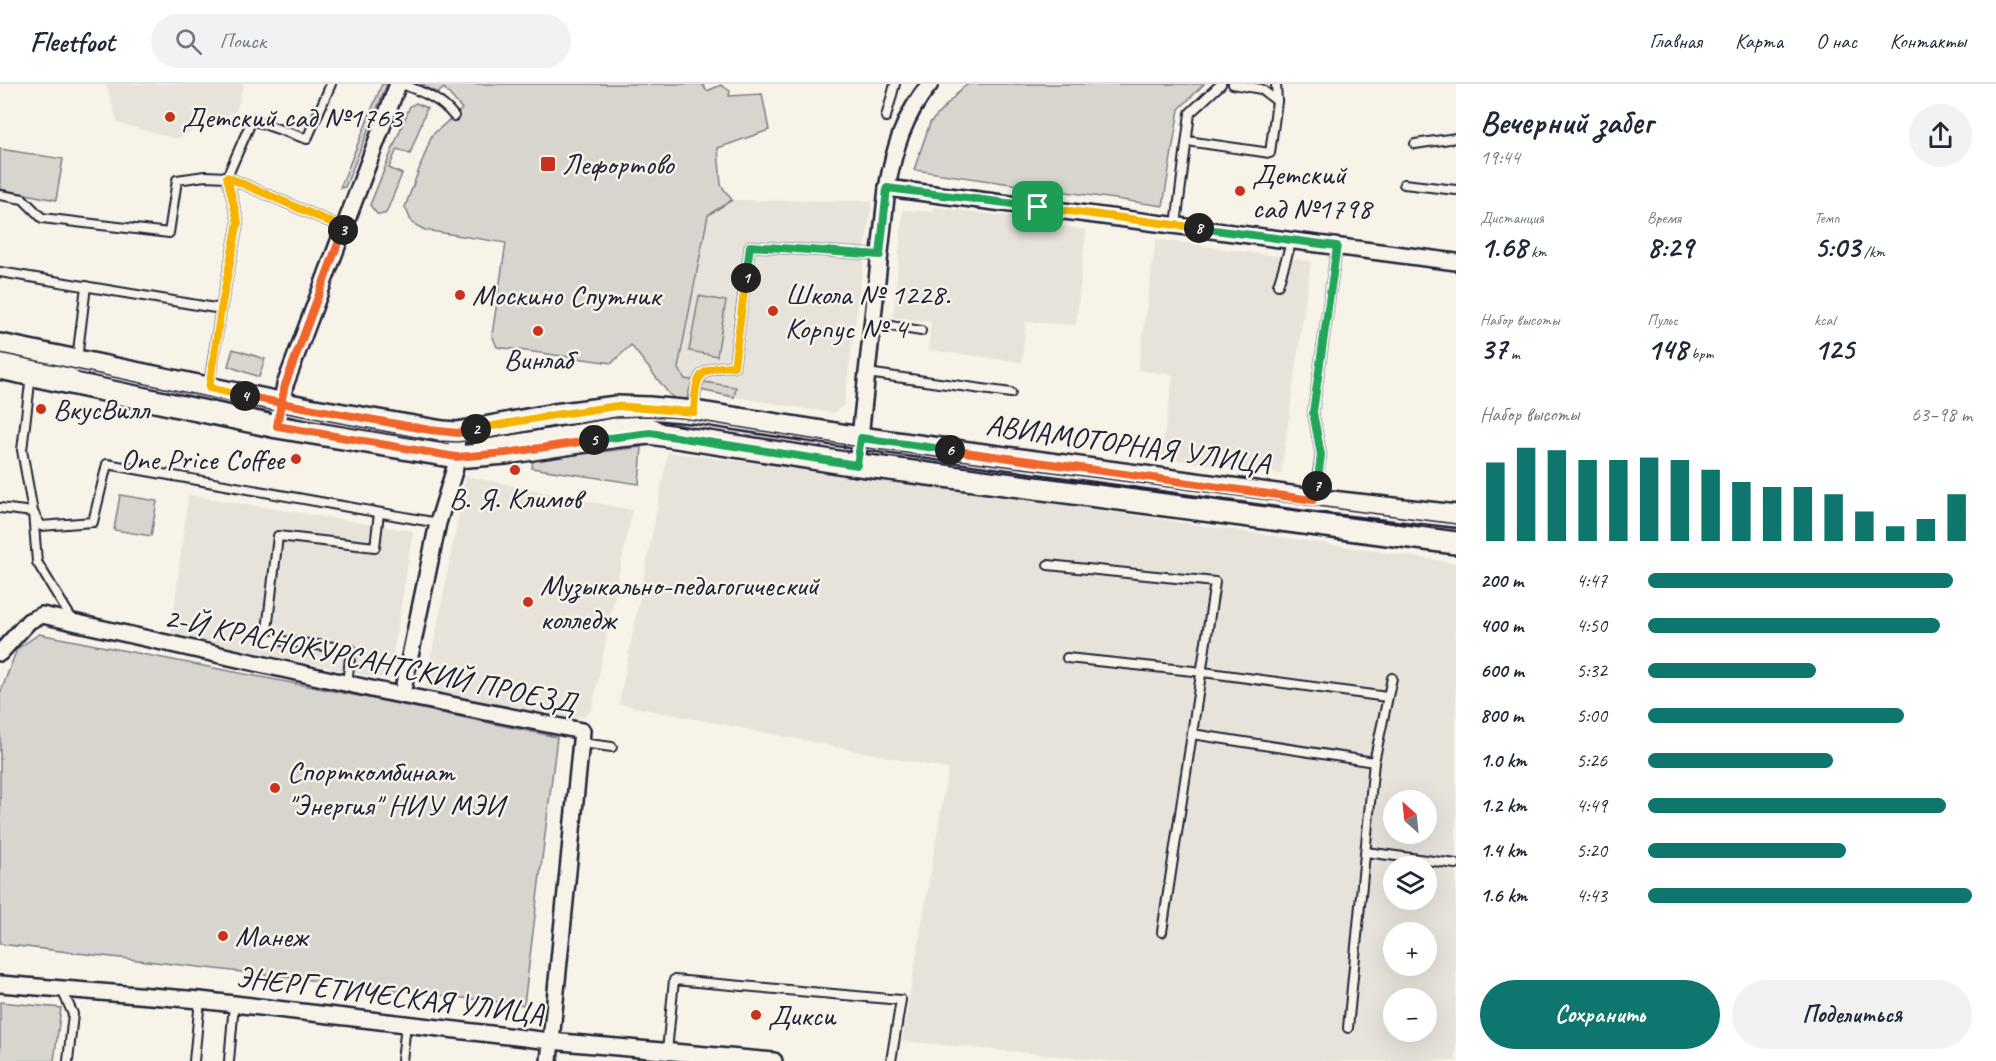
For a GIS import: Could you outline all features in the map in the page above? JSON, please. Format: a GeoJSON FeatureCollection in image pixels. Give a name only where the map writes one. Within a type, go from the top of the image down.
{"type":"FeatureCollection","features":[{"type":"Feature","properties":{"kind":"main road","name":"АВИАМОТОРНАЯ УЛИЦА"},"geometry":{"type":"LineString","coordinates":[[0,345],[281,403],[430,430],[458,433],[617,406],[649,408],[694,412],[861,438],[1313,500],[1456,516]]}},
{"type":"Feature","properties":{"kind":"main road","name":"АВИАМОТОРНАЯ УЛИЦА"},"geometry":{"type":"LineString","coordinates":[[0,368],[277,426],[456,457],[506,453],[650,433],[857,465],[1456,543]]}},
{"type":"Feature","properties":{"kind":"street"},"geometry":{"type":"LineString","coordinates":[[277,426],[285,385],[400,84]]}},
{"type":"Feature","properties":{"kind":"street"},"geometry":{"type":"LineString","coordinates":[[857,465],[887,188],[897,139],[908,116],[930,84]]}},
{"type":"Feature","properties":{"kind":"street"},"geometry":{"type":"LineString","coordinates":[[887,188],[1456,262]]}},
{"type":"Feature","properties":{"kind":"street"},"geometry":{"type":"LineString","coordinates":[[402,694],[438,523],[454,468],[458,433]]}},
{"type":"Feature","properties":{"kind":"street","name":"2-Й КРАСНОКУРСАНТСКИЙ ПРОЕЗД"},"geometry":{"type":"LineString","coordinates":[[0,653],[28,621],[42,615],[347,684],[582,731],[549,1061]]}},
{"type":"Feature","properties":{"kind":"street","name":"ЭНЕРГЕТИЧЕСКАЯ УЛИЦА"},"geometry":{"type":"LineString","coordinates":[[0,984],[200,1000],[550,1041],[667,1051],[718,1058],[774,1061]]}},
{"type":"Feature","properties":{"kind":"lane"},"geometry":{"type":"LineString","coordinates":[[209,388],[238,222],[227,177],[252,120],[307,139],[331,84]]}},
{"type":"Feature","properties":{"kind":"lane"},"geometry":{"type":"LineString","coordinates":[[400,84],[435,98],[454,116]]}},
{"type":"Feature","properties":{"kind":"lane"},"geometry":{"type":"LineString","coordinates":[[886,117],[895,84]]}},
{"type":"Feature","properties":{"kind":"lane"},"geometry":{"type":"LineString","coordinates":[[1176,225],[1190,112],[1221,84]]}},
{"type":"Feature","properties":{"kind":"lane"},"geometry":{"type":"LineString","coordinates":[[1233,84],[1261,89],[1277,101]]}},
{"type":"Feature","properties":{"kind":"lane"},"geometry":{"type":"LineString","coordinates":[[1187,141],[1270,153],[1277,101],[1276,84]]}},
{"type":"Feature","properties":{"kind":"lane"},"geometry":{"type":"LineString","coordinates":[[1415,144],[1456,138]]}},
{"type":"Feature","properties":{"kind":"lane"},"geometry":{"type":"LineString","coordinates":[[0,195],[23,199],[42,218],[169,233],[177,180],[205,176],[227,177],[344,228]]}},
{"type":"Feature","properties":{"kind":"lane"},"geometry":{"type":"LineString","coordinates":[[1404,184],[1456,190]]}},
{"type":"Feature","properties":{"kind":"lane"},"geometry":{"type":"LineString","coordinates":[[1278,285],[1292,240]]}},
{"type":"Feature","properties":{"kind":"lane"},"geometry":{"type":"LineString","coordinates":[[694,412],[695,385],[700,376],[718,367],[734,366],[750,246],[880,255]]}},
{"type":"Feature","properties":{"kind":"lane"},"geometry":{"type":"LineString","coordinates":[[1313,500],[1321,455],[1313,412],[1337,246]]}},
{"type":"Feature","properties":{"kind":"lane"},"geometry":{"type":"LineString","coordinates":[[0,272],[221,309]]}},
{"type":"Feature","properties":{"kind":"lane"},"geometry":{"type":"LineString","coordinates":[[77,360],[86,286]]}},
{"type":"Feature","properties":{"kind":"lane"},"geometry":{"type":"LineString","coordinates":[[873,323],[921,331]]}},
{"type":"Feature","properties":{"kind":"lane"},"geometry":{"type":"LineString","coordinates":[[0,357],[69,371],[84,386]]}},
{"type":"Feature","properties":{"kind":"lane"},"geometry":{"type":"LineString","coordinates":[[867,373],[1011,393]]}},
{"type":"Feature","properties":{"kind":"lane"},"geometry":{"type":"LineString","coordinates":[[31,375],[22,450],[33,512],[37,561],[74,622]]}},
{"type":"Feature","properties":{"kind":"lane"},"geometry":{"type":"LineString","coordinates":[[456,457],[472,446],[618,422],[647,420],[683,438]]}},
{"type":"Feature","properties":{"kind":"lane"},"geometry":{"type":"LineString","coordinates":[[33,512],[41,526],[93,522],[107,464],[438,523]]}},
{"type":"Feature","properties":{"kind":"lane"},"geometry":{"type":"LineString","coordinates":[[0,508],[33,512]]}},
{"type":"Feature","properties":{"kind":"lane"},"geometry":{"type":"LineString","coordinates":[[347,684],[351,649],[266,639],[278,536],[375,547],[379,513]]}},
{"type":"Feature","properties":{"kind":"lane"},"geometry":{"type":"LineString","coordinates":[[1048,565],[1215,582],[1162,932]]}},
{"type":"Feature","properties":{"kind":"lane"},"geometry":{"type":"LineString","coordinates":[[1066,658],[1203,672],[1387,697]]}},
{"type":"Feature","properties":{"kind":"lane"},"geometry":{"type":"LineString","coordinates":[[1348,1028],[1374,762],[1392,678]]}},
{"type":"Feature","properties":{"kind":"lane"},"geometry":{"type":"LineString","coordinates":[[1192,734],[1374,762]]}},
{"type":"Feature","properties":{"kind":"lane"},"geometry":{"type":"LineString","coordinates":[[581,742],[612,747]]}},
{"type":"Feature","properties":{"kind":"lane"},"geometry":{"type":"LineString","coordinates":[[1366,852],[1456,864]]}},
{"type":"Feature","properties":{"kind":"lane"},"geometry":{"type":"LineString","coordinates":[[667,1051],[674,980],[901,1000],[891,1061]]}},
{"type":"Feature","properties":{"kind":"lane"},"geometry":{"type":"LineString","coordinates":[[62,990],[73,1014],[68,1061]]}},
{"type":"Feature","properties":{"kind":"lane"},"geometry":{"type":"LineString","coordinates":[[194,1061],[200,1000]]}},
{"type":"Feature","properties":{"kind":"lane"},"geometry":{"type":"LineString","coordinates":[[229,1061],[234,1004]]}},
{"type":"Feature","properties":{"kind":"lane"},"geometry":{"type":"LineString","coordinates":[[402,1061],[406,1024]]}},
{"type":"Feature","properties":{"kind":"shaded area","name":"Детский сад №1763"},"geometry":{"type":"Polygon","coordinates":[[[106,84],[244,84],[236,111],[176,139],[118,123],[106,84]]]}},
{"type":"Feature","properties":{"kind":"shaded area"},"geometry":{"type":"Polygon","coordinates":[[[382,84],[387,84],[345,187],[340,188],[382,84]]]}},
{"type":"Feature","properties":{"kind":"shaded area"},"geometry":{"type":"Polygon","coordinates":[[[420,84],[702,84],[707,91],[721,85],[730,91],[729,96],[762,94],[769,130],[718,148],[721,185],[732,200],[708,215],[678,368],[685,379],[736,387],[734,397],[690,388],[685,406],[669,394],[631,345],[612,363],[497,347],[492,335],[506,243],[425,230],[412,223],[405,207],[432,135],[462,109],[444,88],[438,93],[420,84]]]}},
{"type":"Feature","properties":{"kind":"shaded area"},"geometry":{"type":"Polygon","coordinates":[[[969,84],[1204,84],[1179,109],[1163,206],[914,170],[930,123],[963,87],[969,84]]]}},
{"type":"Feature","properties":{"kind":"shaded area"},"geometry":{"type":"Polygon","coordinates":[[[416,103],[427,108],[410,154],[397,149],[389,168],[402,174],[387,211],[385,214],[377,214],[370,205],[410,106],[416,103]]]}},
{"type":"Feature","properties":{"kind":"shaded area"},"geometry":{"type":"Polygon","coordinates":[[[0,149],[63,159],[56,200],[0,189],[0,149]]]}},
{"type":"Feature","properties":{"kind":"shaded area","name":"Школа № 1228. Корпус № 4"},"geometry":{"type":"Polygon","coordinates":[[[732,200],[872,201],[844,405],[833,413],[734,397],[735,387],[685,379],[678,368],[708,215],[732,200]]]}},
{"type":"Feature","properties":{"kind":"shaded area"},"geometry":{"type":"Polygon","coordinates":[[[934,207],[1086,230],[1076,325],[1026,322],[1022,362],[928,350],[931,322],[893,317],[903,210],[933,212],[934,207]]]}},
{"type":"Feature","properties":{"kind":"shaded area"},"geometry":{"type":"Polygon","coordinates":[[[1156,239],[1311,261],[1281,474],[1161,458],[1173,375],[1138,370],[1156,239]]]}},
{"type":"Feature","properties":{"kind":"shaded area"},"geometry":{"type":"Polygon","coordinates":[[[699,296],[726,301],[717,356],[689,351],[699,296]]]}},
{"type":"Feature","properties":{"kind":"shaded area"},"geometry":{"type":"Polygon","coordinates":[[[233,349],[265,359],[259,377],[228,366],[233,349]]]}},
{"type":"Feature","properties":{"kind":"shaded area"},"geometry":{"type":"Polygon","coordinates":[[[642,447],[639,484],[532,468],[533,460],[642,447]]]}},
{"type":"Feature","properties":{"kind":"shaded area"},"geometry":{"type":"Polygon","coordinates":[[[668,452],[1009,497],[1456,563],[1456,1061],[1110,1061],[902,1041],[948,769],[619,704],[668,452]]]}},
{"type":"Feature","properties":{"kind":"shaded area","name":"Музыкально-педагогический колледж"},"geometry":{"type":"Polygon","coordinates":[[[466,476],[632,510],[592,709],[586,715],[573,719],[424,694],[466,476]]]}},
{"type":"Feature","properties":{"kind":"shaded area"},"geometry":{"type":"Polygon","coordinates":[[[120,495],[157,501],[151,536],[114,530],[120,495]]]}},
{"type":"Feature","properties":{"kind":"shaded area"},"geometry":{"type":"Polygon","coordinates":[[[188,495],[413,531],[389,680],[171,635],[188,495]]]}},
{"type":"Feature","properties":{"kind":"shaded area","name":"Спорткомбинат \"Энергия\" НИУ МЭИ"},"geometry":{"type":"Polygon","coordinates":[[[39,634],[557,737],[524,1005],[0,944],[0,694],[17,649],[39,634]]]}},
{"type":"Feature","properties":{"kind":"shaded area"},"geometry":{"type":"Polygon","coordinates":[[[0,1002],[61,1008],[54,1061],[0,1061],[0,1002]]]}},
{"type":"Feature","properties":{"kind":"tram line"},"geometry":{"type":"LineString","coordinates":[[0,353],[254,407],[437,441],[457,442],[484,439],[617,417],[683,418],[859,447],[1456,524]]}},
{"type":"Feature","properties":{"kind":"place","name":"Детский сад №1763"},"geometry":{"type":"Point","coordinates":[170,117]}},
{"type":"Feature","properties":{"kind":"place","name":"Лефортово"},"geometry":{"type":"Point","coordinates":[548,164]}},
{"type":"Feature","properties":{"kind":"place","name":"Детский сад №1798"},"geometry":{"type":"Point","coordinates":[1240,191]}},
{"type":"Feature","properties":{"kind":"place","name":"Москино Спутник"},"geometry":{"type":"Point","coordinates":[460,295]}},
{"type":"Feature","properties":{"kind":"place","name":"Школа № 1228. Корпус № 4"},"geometry":{"type":"Point","coordinates":[773,311]}},
{"type":"Feature","properties":{"kind":"place","name":"Винлаб"},"geometry":{"type":"Point","coordinates":[538,331]}},
{"type":"Feature","properties":{"kind":"place","name":"ВкусВилл"},"geometry":{"type":"Point","coordinates":[41,409]}},
{"type":"Feature","properties":{"kind":"place","name":"One Price Coffee"},"geometry":{"type":"Point","coordinates":[296,459]}},
{"type":"Feature","properties":{"kind":"place","name":"В. Я. Климов"},"geometry":{"type":"Point","coordinates":[515,470]}},
{"type":"Feature","properties":{"kind":"place","name":"Музыкально-педагогический колледж"},"geometry":{"type":"Point","coordinates":[528,602]}},
{"type":"Feature","properties":{"kind":"place","name":"Спорткомбинат \"Энергия\" НИУ МЭИ"},"geometry":{"type":"Point","coordinates":[275,788]}},
{"type":"Feature","properties":{"kind":"place","name":"Манеж"},"geometry":{"type":"Point","coordinates":[223,936]}},
{"type":"Feature","properties":{"kind":"place","name":"Дикси"},"geometry":{"type":"Point","coordinates":[756,1015]}},
{"type":"Feature","properties":{"kind":"route"},"geometry":{"type":"LineString","coordinates":[[1038,207],[887,188],[880,255],[750,246],[734,366],[718,367],[700,376],[695,385],[694,412],[617,406],[458,433],[281,403],[285,385],[344,228],[227,177],[238,222],[209,388],[281,403],[277,426],[456,457],[506,453],[650,433],[857,465],[861,438],[1313,500],[1321,455],[1313,412],[1337,246],[1038,207]]}}]}
